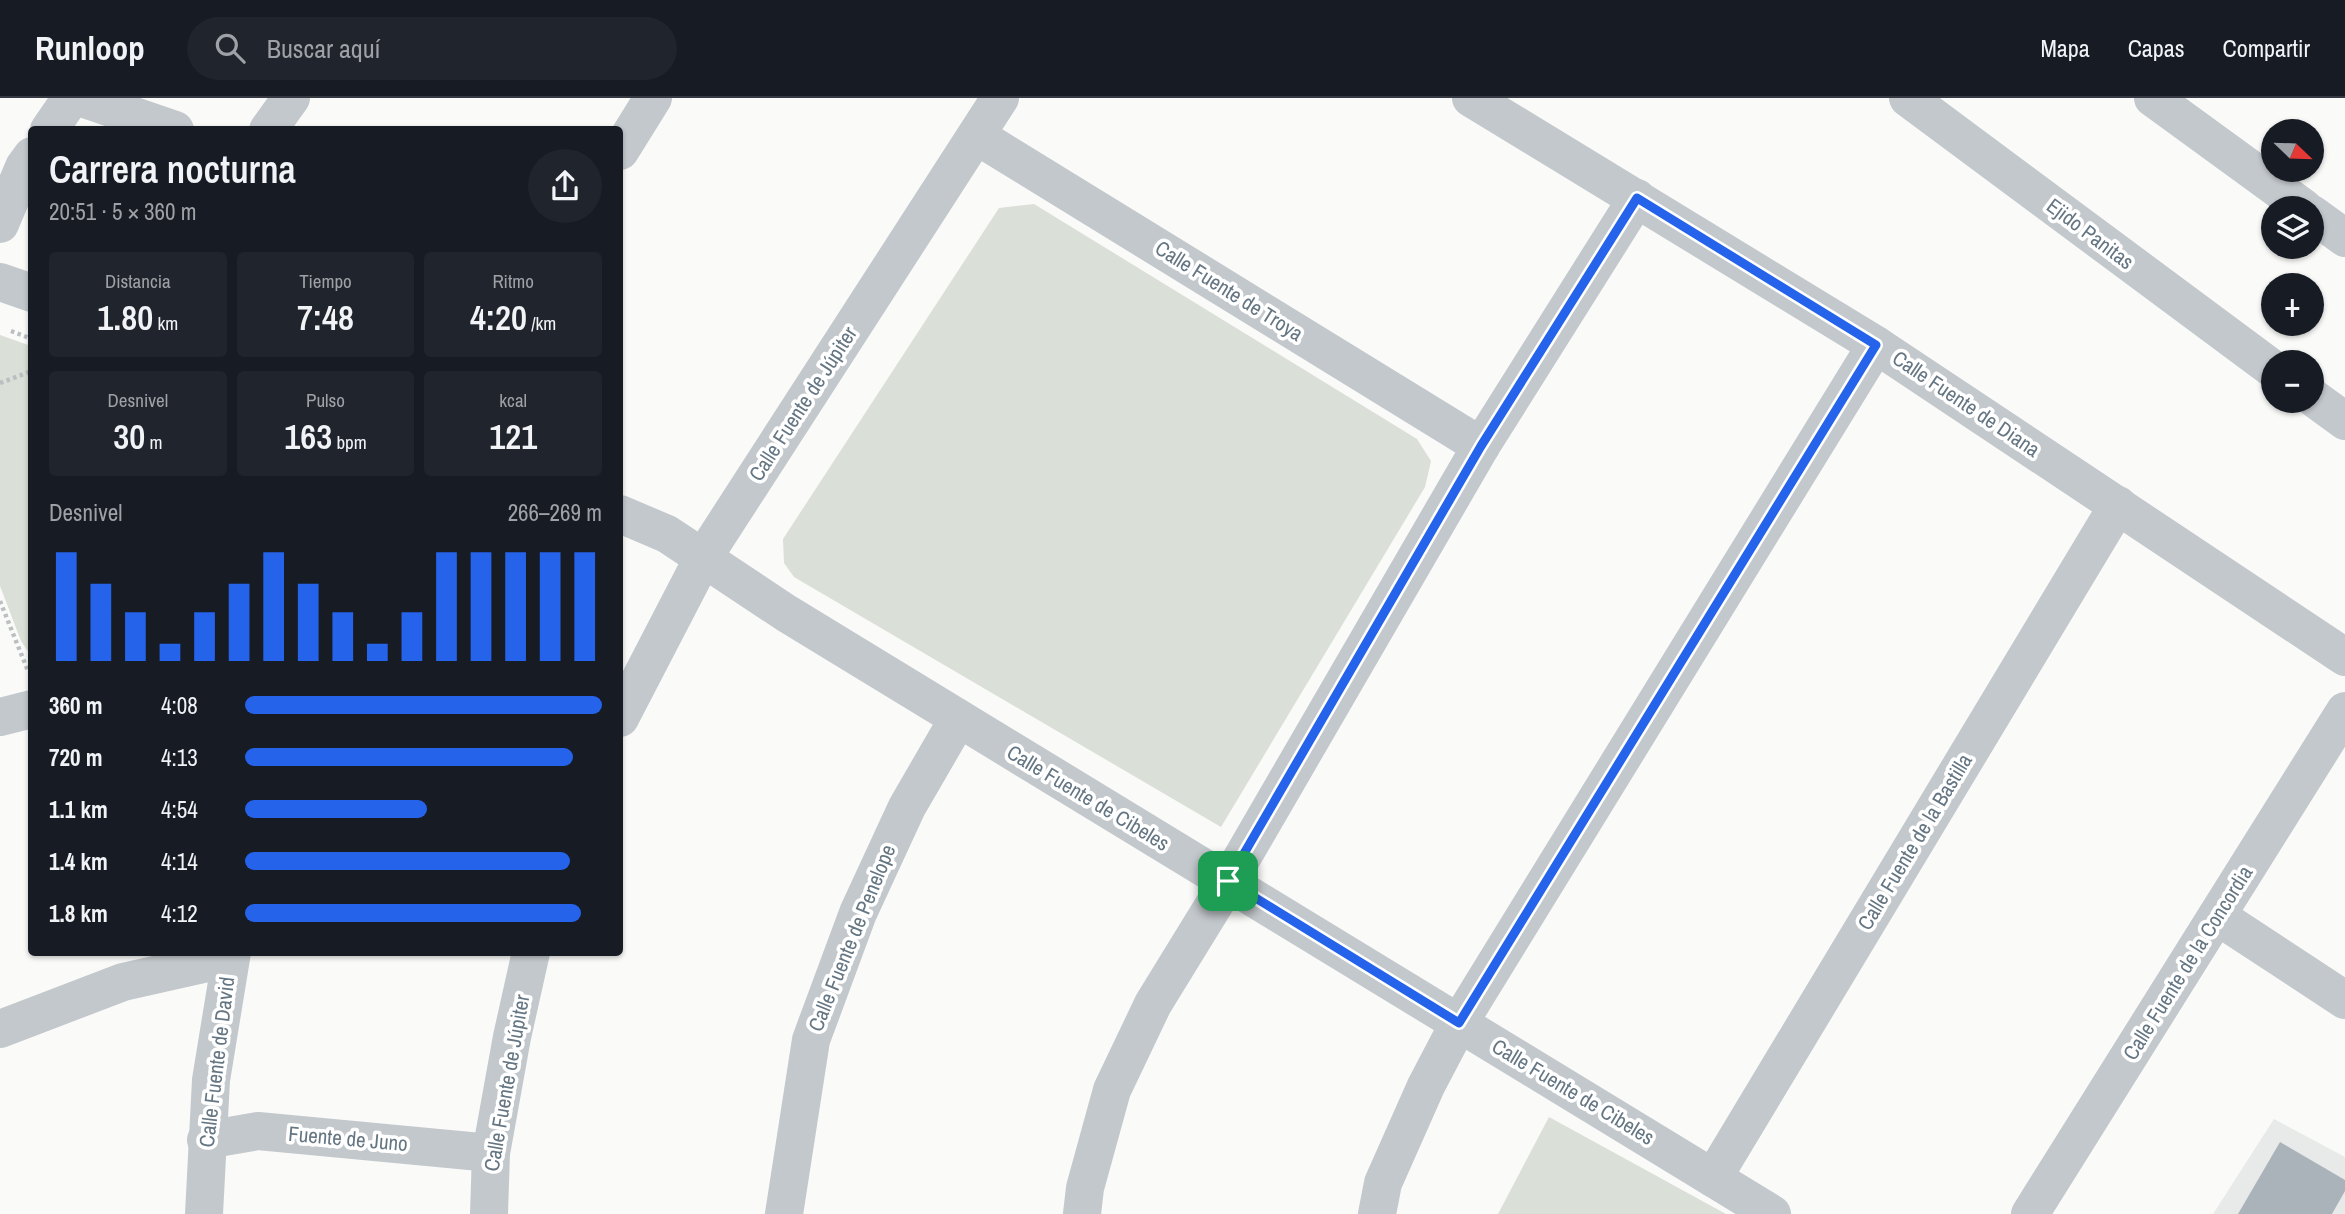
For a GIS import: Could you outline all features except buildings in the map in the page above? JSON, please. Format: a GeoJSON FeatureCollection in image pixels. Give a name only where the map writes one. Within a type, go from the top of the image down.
{"type":"FeatureCollection","features":[{"type":"Feature","properties":{"kind":"street"},"geometry":{"type":"LineString","coordinates":[[52,126],[72,98]]}},
{"type":"Feature","properties":{"kind":"street"},"geometry":{"type":"LineString","coordinates":[[72,98],[74,126]]}},
{"type":"Feature","properties":{"kind":"street"},"geometry":{"type":"LineString","coordinates":[[82,98],[164,126]]}},
{"type":"Feature","properties":{"kind":"street"},"geometry":{"type":"LineString","coordinates":[[271,126],[291,98]]}},
{"type":"Feature","properties":{"kind":"street"},"geometry":{"type":"LineString","coordinates":[[623,146],[653,98]]}},
{"type":"Feature","properties":{"kind":"street","name":"Calle Fuente de Júpiter"},"geometry":{"type":"LineString","coordinates":[[623,712],[703,558],[1000,98]]}},
{"type":"Feature","properties":{"kind":"street","name":"Calle Fuente de Diana"},"geometry":{"type":"LineString","coordinates":[[1471,98],[1876,345],[2345,657]]}},
{"type":"Feature","properties":{"kind":"street","name":"Ejido Panitas"},"geometry":{"type":"LineString","coordinates":[[1908,98],[2261,360]]}},
{"type":"Feature","properties":{"kind":"street"},"geometry":{"type":"LineString","coordinates":[[2152,98],[2287,196]]}},
{"type":"Feature","properties":{"kind":"street","name":"Calle Fuente de Troya"},"geometry":{"type":"LineString","coordinates":[[977,136],[1481,446]]}},
{"type":"Feature","properties":{"kind":"street"},"geometry":{"type":"LineString","coordinates":[[0,224],[28,162]]}},
{"type":"Feature","properties":{"kind":"street"},"geometry":{"type":"LineString","coordinates":[[1082,1214],[1085,1188],[1112,1090],[1153,1004],[1228,881],[1481,446],[1637,198]]}},
{"type":"Feature","properties":{"kind":"street"},"geometry":{"type":"LineString","coordinates":[[2324,223],[2345,238]]}},
{"type":"Feature","properties":{"kind":"street"},"geometry":{"type":"LineString","coordinates":[[1377,1214],[1383,1183],[1426,1086],[1459,1023],[1876,345]]}},
{"type":"Feature","properties":{"kind":"street"},"geometry":{"type":"LineString","coordinates":[[2324,406],[2345,421]]}},
{"type":"Feature","properties":{"kind":"street","name":"Calle Fuente de la Bastilla"},"geometry":{"type":"LineString","coordinates":[[1713,1178],[2118,505]]}},
{"type":"Feature","properties":{"kind":"street","name":"Calle Fuente de Cibeles"},"geometry":{"type":"LineString","coordinates":[[623,515],[667,534],[786,613],[958,719],[1772,1214]]}},
{"type":"Feature","properties":{"kind":"street","name":"Calle Fuente de la Concordia"},"geometry":{"type":"LineString","coordinates":[[2030,1214],[2345,710]]}},
{"type":"Feature","properties":{"kind":"street","name":"Calle Fuente de Penelope"},"geometry":{"type":"LineString","coordinates":[[784,1214],[811,1040],[858,913],[907,807],[958,719]]}},
{"type":"Feature","properties":{"kind":"street"},"geometry":{"type":"LineString","coordinates":[[2217,916],[2345,1000]]}},
{"type":"Feature","properties":{"kind":"street"},"geometry":{"type":"LineString","coordinates":[[0,1029],[123,982],[227,956]]}},
{"type":"Feature","properties":{"kind":"street","name":"Calle Fuente de David"},"geometry":{"type":"LineString","coordinates":[[204,1214],[211,1080],[231,956]]}},
{"type":"Feature","properties":{"kind":"street","name":"Calle Fuente de Júpiter"},"geometry":{"type":"LineString","coordinates":[[489,1214],[491,1153],[530,956]]}},
{"type":"Feature","properties":{"kind":"street","name":"Fuente de Juno"},"geometry":{"type":"LineString","coordinates":[[206,1140],[258,1131],[491,1153]]}},
{"type":"Feature","properties":{"kind":"path"},"geometry":{"type":"LineString","coordinates":[[0,327],[28,338]]}},
{"type":"Feature","properties":{"kind":"path"},"geometry":{"type":"LineString","coordinates":[[0,383],[28,372]]}},
{"type":"Feature","properties":{"kind":"path"},"geometry":{"type":"LineString","coordinates":[[0,601],[28,671]]}},
{"type":"Feature","properties":{"kind":"path"},"geometry":{"type":"LineString","coordinates":[[23,658],[28,659]]}},
{"type":"Feature","properties":{"kind":"shaded area"},"geometry":{"type":"Polygon","coordinates":[[[1034,204],[1417,439],[1431,461],[1425,487],[1221,827],[794,577],[784,563],[783,539],[999,208],[1034,204]]]}},
{"type":"Feature","properties":{"kind":"shaded area"},"geometry":{"type":"Polygon","coordinates":[[[0,335],[28,345],[28,652],[21,641],[0,586],[0,335]]]}},
{"type":"Feature","properties":{"kind":"shaded area"},"geometry":{"type":"Polygon","coordinates":[[[1549,1117],[1726,1214],[1498,1214],[1549,1117]]]}},
{"type":"Feature","properties":{"kind":"shaded area"},"geometry":{"type":"Polygon","coordinates":[[[2274,1119],[2345,1157],[2345,1214],[2213,1214],[2274,1119]]]}},
{"type":"Feature","properties":{"kind":"route"},"geometry":{"type":"LineString","coordinates":[[1637,198],[1876,345],[1459,1023],[1228,881],[1481,446],[1637,198]]}}]}
